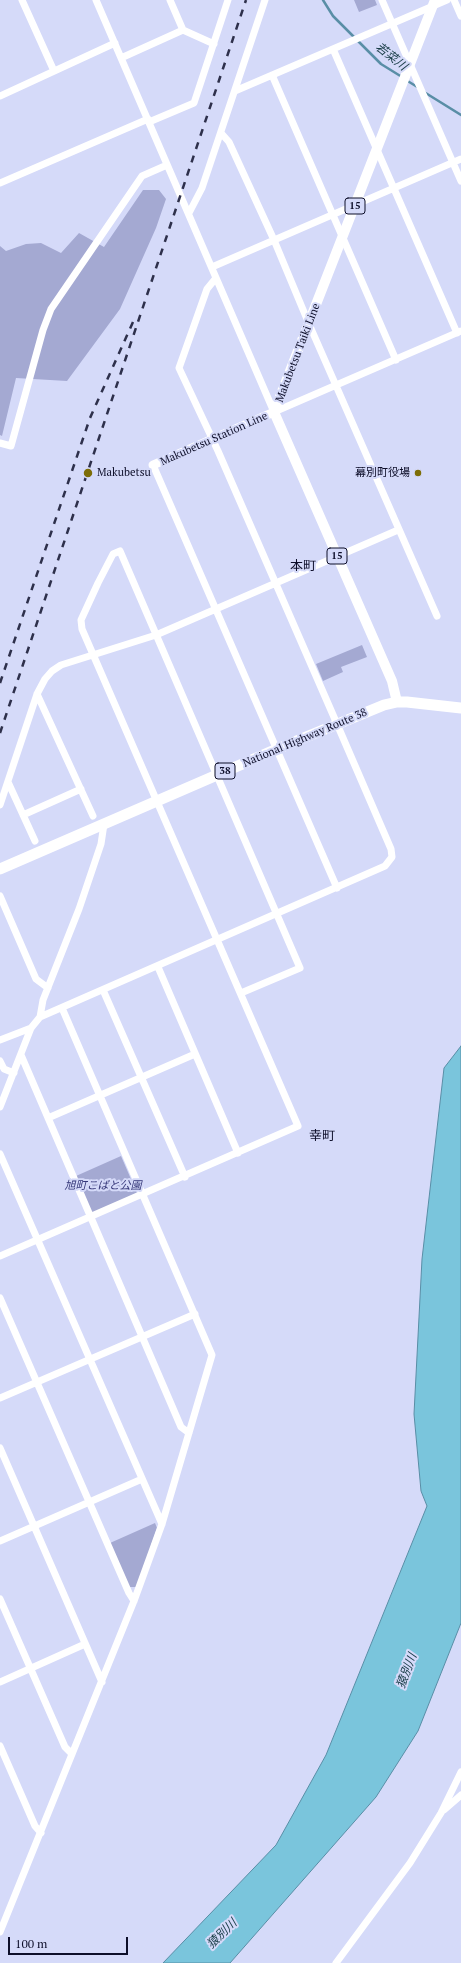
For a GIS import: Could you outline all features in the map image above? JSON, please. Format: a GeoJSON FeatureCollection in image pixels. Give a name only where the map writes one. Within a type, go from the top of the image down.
{"type":"FeatureCollection","features":[{"type":"Feature","properties":{"kind":"highway","name":"National Highway Route 38"},"geometry":{"type":"LineString","coordinates":[[0,869],[216,775],[384,705],[398,702],[459,708]]}},
{"type":"Feature","properties":{"kind":"main road","name":"Makubetsu Taiki Line"},"geometry":{"type":"LineString","coordinates":[[398,702],[392,681],[274,412],[434,3]]}},
{"type":"Feature","properties":{"kind":"main road","name":"Makubetsu Station Line"},"geometry":{"type":"LineString","coordinates":[[153,465],[274,412]]}},
{"type":"Feature","properties":{"kind":"street"},"geometry":{"type":"LineString","coordinates":[[22,0],[54,71]]}},
{"type":"Feature","properties":{"kind":"street"},"geometry":{"type":"LineString","coordinates":[[96,0],[274,412],[459,332],[376,151],[333,48]]}},
{"type":"Feature","properties":{"kind":"street"},"geometry":{"type":"LineString","coordinates":[[170,0],[183,30],[214,44]]}},
{"type":"Feature","properties":{"kind":"street"},"geometry":{"type":"LineString","coordinates":[[1,181],[194,102],[228,0]]}},
{"type":"Feature","properties":{"kind":"street"},"geometry":{"type":"LineString","coordinates":[[189,213],[202,188],[265,0]]}},
{"type":"Feature","properties":{"kind":"street"},"geometry":{"type":"LineString","coordinates":[[382,0],[461,181]]}},
{"type":"Feature","properties":{"kind":"street"},"geometry":{"type":"LineString","coordinates":[[235,91],[392,24],[434,3],[447,0]]}},
{"type":"Feature","properties":{"kind":"street"},"geometry":{"type":"LineString","coordinates":[[454,0],[461,16]]}},
{"type":"Feature","properties":{"kind":"street"},"geometry":{"type":"LineString","coordinates":[[121,58],[183,30]]}},
{"type":"Feature","properties":{"kind":"street"},"geometry":{"type":"LineString","coordinates":[[0,96],[115,43]]}},
{"type":"Feature","properties":{"kind":"street"},"geometry":{"type":"LineString","coordinates":[[272,75],[396,360]]}},
{"type":"Feature","properties":{"kind":"street"},"geometry":{"type":"LineString","coordinates":[[221,133],[230,142],[274,240],[308,324],[337,385],[398,524],[398,530],[437,616]]}},
{"type":"Feature","properties":{"kind":"street"},"geometry":{"type":"LineString","coordinates":[[212,267],[461,159]]}},
{"type":"Feature","properties":{"kind":"street"},"geometry":{"type":"LineString","coordinates":[[0,443],[10,446],[42,330],[51,309],[142,176],[167,165]]}},
{"type":"Feature","properties":{"kind":"street"},"geometry":{"type":"LineString","coordinates":[[40,1017],[337,888],[385,866],[392,857],[391,849],[276,583],[179,368],[207,289],[216,278]]}},
{"type":"Feature","properties":{"kind":"street"},"geometry":{"type":"LineString","coordinates":[[153,465],[337,888]]}},
{"type":"Feature","properties":{"kind":"street"},"geometry":{"type":"LineString","coordinates":[[0,805],[37,694],[45,679],[52,671],[61,665],[156,635],[398,530]]}},
{"type":"Feature","properties":{"kind":"street"},"geometry":{"type":"LineString","coordinates":[[0,1256],[298,1126],[240,993],[217,940],[157,801],[93,655],[82,629],[81,620],[113,554],[120,551],[300,968],[240,993]]}},
{"type":"Feature","properties":{"kind":"street"},"geometry":{"type":"LineString","coordinates":[[37,694],[93,816]]}},
{"type":"Feature","properties":{"kind":"street"},"geometry":{"type":"LineString","coordinates":[[8,782],[35,841]]}},
{"type":"Feature","properties":{"kind":"street"},"geometry":{"type":"LineString","coordinates":[[23,815],[81,789]]}},
{"type":"Feature","properties":{"kind":"street"},"geometry":{"type":"LineString","coordinates":[[0,1107],[31,1028],[40,1017],[48,988],[101,844],[104,824]]}},
{"type":"Feature","properties":{"kind":"street"},"geometry":{"type":"LineString","coordinates":[[0,896],[36,979],[48,988]]}},
{"type":"Feature","properties":{"kind":"street"},"geometry":{"type":"LineString","coordinates":[[158,967],[238,1153]]}},
{"type":"Feature","properties":{"kind":"street"},"geometry":{"type":"LineString","coordinates":[[103,990],[185,1176]]}},
{"type":"Feature","properties":{"kind":"street"},"geometry":{"type":"LineString","coordinates":[[0,1932],[134,1601],[162,1524],[212,1355],[62,1008]]}},
{"type":"Feature","properties":{"kind":"street"},"geometry":{"type":"LineString","coordinates":[[0,1040],[31,1028]]}},
{"type":"Feature","properties":{"kind":"street"},"geometry":{"type":"LineString","coordinates":[[48,1118],[195,1054]]}},
{"type":"Feature","properties":{"kind":"street"},"geometry":{"type":"LineString","coordinates":[[20,1055],[181,1427],[189,1433]]}},
{"type":"Feature","properties":{"kind":"street"},"geometry":{"type":"LineString","coordinates":[[0,1061],[4,1069],[14,1073]]}},
{"type":"Feature","properties":{"kind":"street"},"geometry":{"type":"LineString","coordinates":[[0,1154],[162,1524]]}},
{"type":"Feature","properties":{"kind":"street"},"geometry":{"type":"LineString","coordinates":[[0,1298],[36,1383],[129,1593],[134,1601]]}},
{"type":"Feature","properties":{"kind":"street"},"geometry":{"type":"LineString","coordinates":[[0,1398],[195,1314]]}},
{"type":"Feature","properties":{"kind":"street"},"geometry":{"type":"LineString","coordinates":[[0,1448],[102,1682]]}},
{"type":"Feature","properties":{"kind":"street"},"geometry":{"type":"LineString","coordinates":[[0,1541],[142,1479]]}},
{"type":"Feature","properties":{"kind":"street"},"geometry":{"type":"LineString","coordinates":[[0,1599],[65,1747],[72,1754]]}},
{"type":"Feature","properties":{"kind":"street"},"geometry":{"type":"LineString","coordinates":[[0,1682],[85,1644]]}},
{"type":"Feature","properties":{"kind":"street"},"geometry":{"type":"LineString","coordinates":[[0,1746],[35,1826],[41,1833]]}},
{"type":"Feature","properties":{"kind":"street"},"geometry":{"type":"LineString","coordinates":[[336,1963],[410,1863],[441,1813],[461,1772]]}},
{"type":"Feature","properties":{"kind":"street"},"geometry":{"type":"LineString","coordinates":[[441,1813],[461,1795]]}},
{"type":"Feature","properties":{"kind":"green space"},"geometry":{"type":"Polygon","coordinates":[[[354,0],[375,0],[377,5],[359,12],[354,0]]]}},
{"type":"Feature","properties":{"kind":"green space"},"geometry":{"type":"Polygon","coordinates":[[[143,190],[159,190],[166,199],[156,228],[120,309],[67,381],[16,378],[2,436],[0,435],[0,246],[6,251],[26,244],[41,243],[61,253],[79,233],[104,247],[143,190]]]}},
{"type":"Feature","properties":{"kind":"green space"},"geometry":{"type":"Polygon","coordinates":[[[362,645],[367,657],[341,667],[343,672],[323,681],[316,664],[362,645]]]}},
{"type":"Feature","properties":{"kind":"green space","name":"旭町こばと公園"},"geometry":{"type":"Polygon","coordinates":[[[121,1156],[137,1193],[92,1213],[76,1176],[121,1156]]]}},
{"type":"Feature","properties":{"kind":"green space"},"geometry":{"type":"Polygon","coordinates":[[[155,1523],[157,1528],[137,1587],[128,1587],[110,1543],[155,1523]]]}},
{"type":"Feature","properties":{"kind":"water","name":"猿別川"},"geometry":{"type":"Polygon","coordinates":[[[461,1046],[461,1623],[418,1731],[376,1797],[230,1963],[163,1963],[276,1845],[326,1755],[427,1506],[421,1491],[414,1414],[422,1259],[444,1068],[461,1046]]]}},
{"type":"Feature","properties":{"kind":"waterway","name":"若菜川"},"geometry":{"type":"LineString","coordinates":[[323,0],[333,16],[381,64],[402,77]]}},
{"type":"Feature","properties":{"kind":"waterway","name":"若菜川"},"geometry":{"type":"LineString","coordinates":[[406,80],[419,88]]}},
{"type":"Feature","properties":{"kind":"waterway","name":"若菜川"},"geometry":{"type":"LineString","coordinates":[[424,92],[461,115]]}},
{"type":"Feature","properties":{"kind":"railway"},"geometry":{"type":"LineString","coordinates":[[0,733],[246,0]]}},
{"type":"Feature","properties":{"kind":"railway"},"geometry":{"type":"LineString","coordinates":[[0,683],[90,418],[133,322]]}},
{"type":"Feature","properties":{"kind":"place","name":"Makubetsu"},"geometry":{"type":"Point","coordinates":[88,473]}},
{"type":"Feature","properties":{"kind":"place","name":"幕別町役場"},"geometry":{"type":"Point","coordinates":[418,473]}},
{"type":"Feature","properties":{"kind":"district","name":"本町"},"geometry":{"type":"Point","coordinates":[303,566]}},
{"type":"Feature","properties":{"kind":"district","name":"幸町"},"geometry":{"type":"Point","coordinates":[322,1136]}}]}
